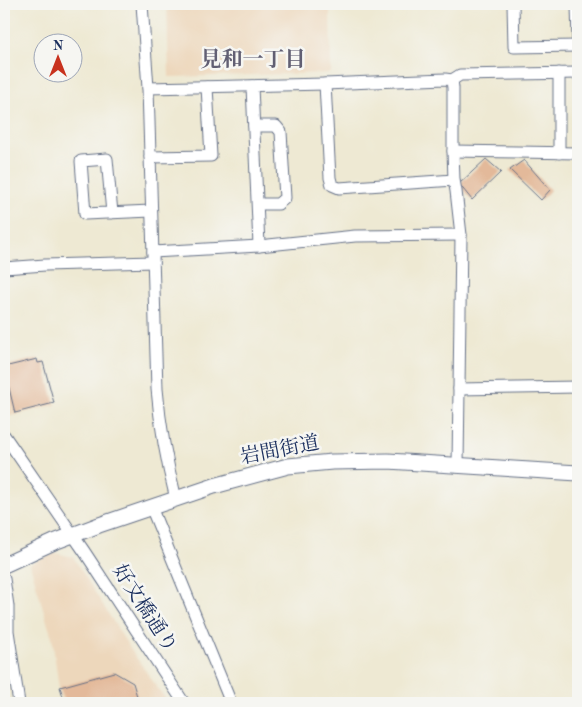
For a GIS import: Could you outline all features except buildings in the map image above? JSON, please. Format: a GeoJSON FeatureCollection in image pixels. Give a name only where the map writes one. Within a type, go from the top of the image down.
{"type":"FeatureCollection","features":[{"type":"Feature","properties":{"kind":"main road","name":"岩間街道"},"geometry":{"type":"LineString","coordinates":[[4,565],[73,535],[228,482],[288,466],[332,462],[388,461],[578,473]]}},
{"type":"Feature","properties":{"kind":"street"},"geometry":{"type":"LineString","coordinates":[[142,4],[148,88],[158,408],[176,500]]}},
{"type":"Feature","properties":{"kind":"street"},"geometry":{"type":"LineString","coordinates":[[514,4],[514,47],[578,45],[577,4]]}},
{"type":"Feature","properties":{"kind":"street"},"geometry":{"type":"LineString","coordinates":[[560,73],[560,153]]}},
{"type":"Feature","properties":{"kind":"street"},"geometry":{"type":"LineString","coordinates":[[148,88],[452,80],[460,75],[578,73]]}},
{"type":"Feature","properties":{"kind":"street"},"geometry":{"type":"LineString","coordinates":[[452,80],[454,180],[461,235],[458,465]]}},
{"type":"Feature","properties":{"kind":"street"},"geometry":{"type":"LineString","coordinates":[[325,84],[330,178],[332,185],[340,188],[454,180]]}},
{"type":"Feature","properties":{"kind":"street"},"geometry":{"type":"LineString","coordinates":[[252,86],[260,246]]}},
{"type":"Feature","properties":{"kind":"street"},"geometry":{"type":"LineString","coordinates":[[150,157],[211,156],[207,87]]}},
{"type":"Feature","properties":{"kind":"street"},"geometry":{"type":"LineString","coordinates":[[254,126],[276,126],[281,132],[285,198],[278,204],[258,204]]}},
{"type":"Feature","properties":{"kind":"street"},"geometry":{"type":"LineString","coordinates":[[453,151],[578,153]]}},
{"type":"Feature","properties":{"kind":"street"},"geometry":{"type":"LineString","coordinates":[[112,213],[107,159],[81,161],[85,214],[112,213],[151,211]]}},
{"type":"Feature","properties":{"kind":"street"},"geometry":{"type":"LineString","coordinates":[[4,268],[153,257],[355,236],[461,235]]}},
{"type":"Feature","properties":{"kind":"street"},"geometry":{"type":"LineString","coordinates":[[458,389],[578,387]]}},
{"type":"Feature","properties":{"kind":"street","name":"好文橋通り"},"geometry":{"type":"LineString","coordinates":[[4,435],[73,535],[184,703]]}},
{"type":"Feature","properties":{"kind":"street"},"geometry":{"type":"LineString","coordinates":[[151,508],[231,703]]}},
{"type":"Feature","properties":{"kind":"street"},"geometry":{"type":"LineString","coordinates":[[4,579],[8,606],[8,631],[19,703]]}},
{"type":"Feature","properties":{"kind":"shaded area"},"geometry":{"type":"Polygon","coordinates":[[[167,4],[330,4],[331,73],[169,77],[167,4]]]}},
{"type":"Feature","properties":{"kind":"shaded area"},"geometry":{"type":"Polygon","coordinates":[[[38,358],[39,362],[44,361],[56,405],[4,416],[4,366],[38,358]]]}},
{"type":"Feature","properties":{"kind":"shaded area"},"geometry":{"type":"Polygon","coordinates":[[[55,553],[73,557],[131,650],[168,703],[61,703],[52,637],[30,564],[55,553]]]}},
{"type":"Feature","properties":{"kind":"district","name":"見和一丁目"},"geometry":{"type":"Point","coordinates":[253,60]}}]}
